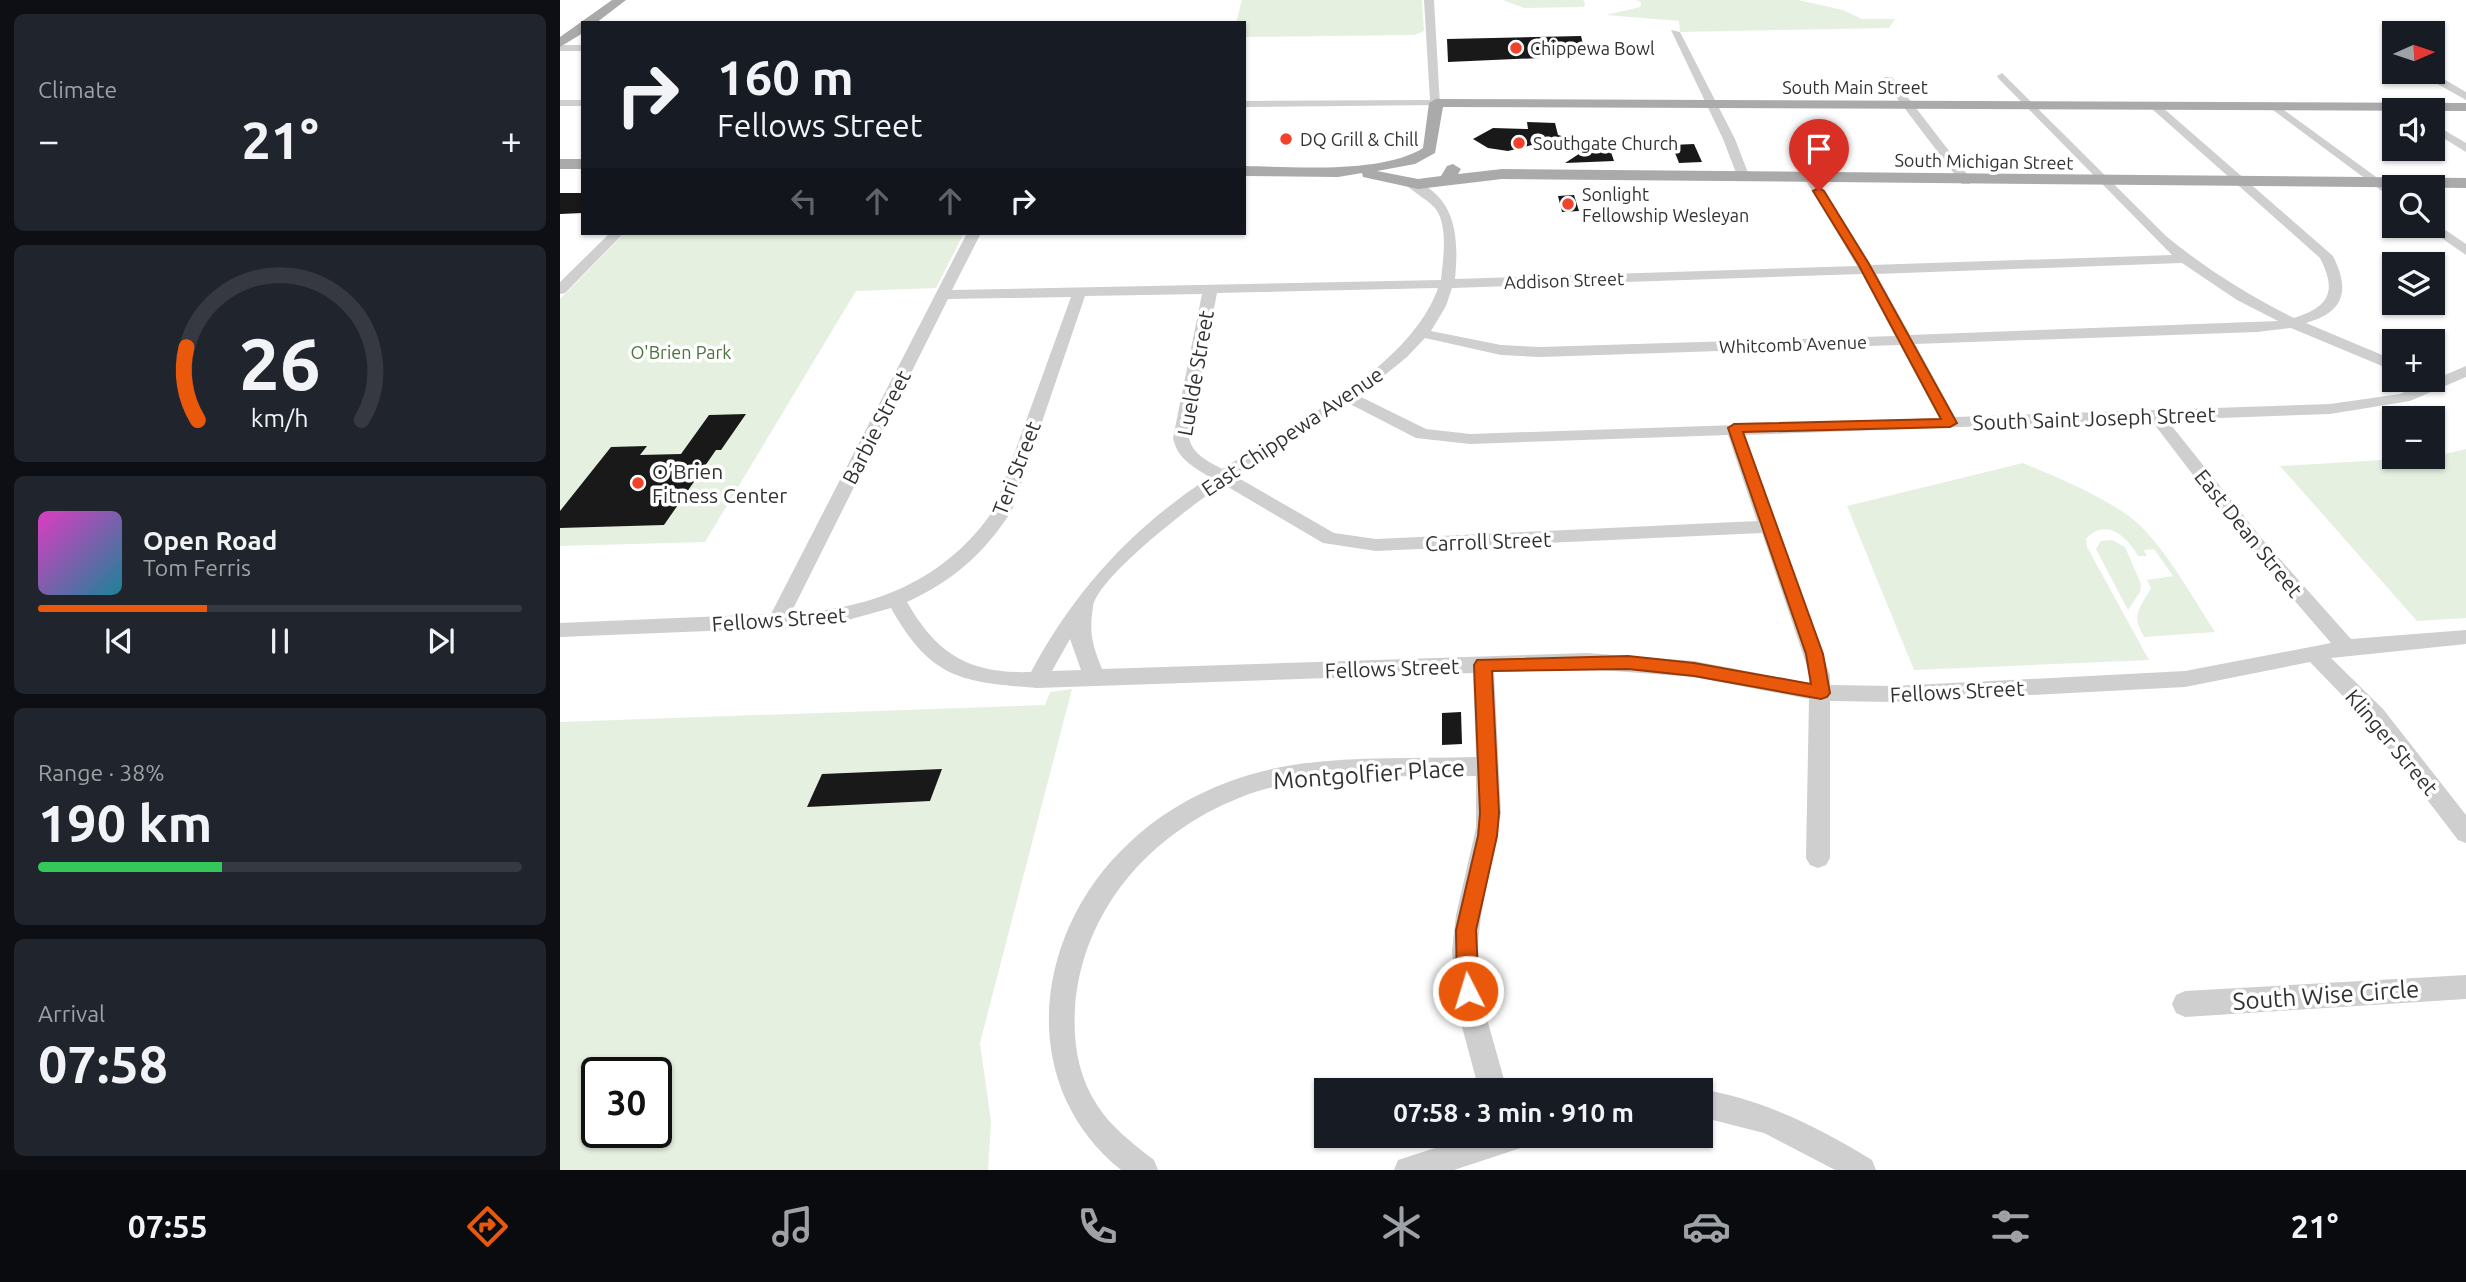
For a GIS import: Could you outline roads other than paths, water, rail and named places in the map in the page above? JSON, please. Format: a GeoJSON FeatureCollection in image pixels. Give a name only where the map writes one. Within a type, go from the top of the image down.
{"type":"FeatureCollection","features":[{"type":"Feature","properties":{"kind":"main road"},"geometry":{"type":"LineString","coordinates":[[591,21],[620,0]]}},
{"type":"Feature","properties":{"kind":"main road"},"geometry":{"type":"LineString","coordinates":[[560,46],[581,29]]}},
{"type":"Feature","properties":{"kind":"main road"},"geometry":{"type":"LineString","coordinates":[[1406,181],[1397,172],[1399,168],[1430,150],[1435,129],[1436,103]]}},
{"type":"Feature","properties":{"kind":"main road","name":"South Main Street"},"geometry":{"type":"LineString","coordinates":[[1436,103],[2382,109]]}},
{"type":"Feature","properties":{"kind":"main road"},"geometry":{"type":"LineString","coordinates":[[1435,129],[1457,112],[1493,103]]}},
{"type":"Feature","properties":{"kind":"main road","name":"South Main Street"},"geometry":{"type":"LineString","coordinates":[[2445,108],[2466,107]]}},
{"type":"Feature","properties":{"kind":"main road"},"geometry":{"type":"LineString","coordinates":[[1435,129],[1442,136],[1447,173]]}},
{"type":"Feature","properties":{"kind":"main road"},"geometry":{"type":"LineString","coordinates":[[1338,172],[1432,159],[1447,173]]}},
{"type":"Feature","properties":{"kind":"main road"},"geometry":{"type":"LineString","coordinates":[[560,164],[581,164]]}},
{"type":"Feature","properties":{"kind":"main road"},"geometry":{"type":"LineString","coordinates":[[1246,171],[1338,172],[1406,181],[1447,173]]}},
{"type":"Feature","properties":{"kind":"main road","name":"South Michigan Street"},"geometry":{"type":"LineString","coordinates":[[1447,173],[1966,181],[2466,183]]}},
{"type":"Feature","properties":{"kind":"street"},"geometry":{"type":"LineString","coordinates":[[1429,0],[1436,103]]}},
{"type":"Feature","properties":{"kind":"street"},"geometry":{"type":"LineString","coordinates":[[1675,32],[1729,139],[1744,178]]}},
{"type":"Feature","properties":{"kind":"street"},"geometry":{"type":"LineString","coordinates":[[560,46],[581,48]]}},
{"type":"Feature","properties":{"kind":"street"},"geometry":{"type":"LineString","coordinates":[[2002,76],[2185,259],[2228,288],[2293,324],[2382,361]]}},
{"type":"Feature","properties":{"kind":"street"},"geometry":{"type":"LineString","coordinates":[[1888,79],[1966,181]]}},
{"type":"Feature","properties":{"kind":"street"},"geometry":{"type":"LineString","coordinates":[[2444,84],[2466,97]]}},
{"type":"Feature","properties":{"kind":"street"},"geometry":{"type":"LineString","coordinates":[[560,103],[581,103]]}},
{"type":"Feature","properties":{"kind":"street","name":"South Main Street"},"geometry":{"type":"LineString","coordinates":[[1246,104],[1436,103]]}},
{"type":"Feature","properties":{"kind":"street"},"geometry":{"type":"LineString","coordinates":[[2157,108],[2321,251],[2336,273],[2337,293],[2332,302],[2313,316],[2293,324]]}},
{"type":"Feature","properties":{"kind":"street"},"geometry":{"type":"LineString","coordinates":[[2277,108],[2382,187]]}},
{"type":"Feature","properties":{"kind":"street"},"geometry":{"type":"LineString","coordinates":[[2445,134],[2466,148]]}},
{"type":"Feature","properties":{"kind":"street"},"geometry":{"type":"LineString","coordinates":[[1406,181],[1434,199],[1447,173]]}},
{"type":"Feature","properties":{"kind":"street"},"geometry":{"type":"LineString","coordinates":[[1811,178],[1867,270],[1950,423]]}},
{"type":"Feature","properties":{"kind":"street","name":"East Chippewa Avenue"},"geometry":{"type":"LineString","coordinates":[[1037,680],[1064,628],[1087,596],[1148,531],[1385,369],[1421,333],[1435,311],[1446,284],[1450,261],[1445,215],[1434,199]]}},
{"type":"Feature","properties":{"kind":"street"},"geometry":{"type":"LineString","coordinates":[[560,290],[615,235]]}},
{"type":"Feature","properties":{"kind":"street","name":"Barbie Street"},"geometry":{"type":"LineString","coordinates":[[778,621],[973,235]]}},
{"type":"Feature","properties":{"kind":"street"},"geometry":{"type":"LineString","coordinates":[[2445,235],[2466,251]]}},
{"type":"Feature","properties":{"kind":"street","name":"Addison Street"},"geometry":{"type":"LineString","coordinates":[[944,295],[1446,284],[2185,259]]}},
{"type":"Feature","properties":{"kind":"street","name":"Luelde Street"},"geometry":{"type":"LineString","coordinates":[[1210,290],[1181,438],[1187,454],[1223,478]]}},
{"type":"Feature","properties":{"kind":"street","name":"Teri Street"},"geometry":{"type":"LineString","coordinates":[[896,599],[953,569],[978,546],[995,524],[1079,293]]}},
{"type":"Feature","properties":{"kind":"street","name":"Whitcomb Avenue"},"geometry":{"type":"LineString","coordinates":[[1421,333],[1525,352],[2257,328],[2293,324]]}},
{"type":"Feature","properties":{"kind":"street","name":"South Saint Joseph Street"},"geometry":{"type":"LineString","coordinates":[[2445,378],[2466,371]]}},
{"type":"Feature","properties":{"kind":"street","name":"South Saint Joseph Street"},"geometry":{"type":"LineString","coordinates":[[1347,396],[1405,427],[1444,438],[2156,416],[2356,407],[2404,398],[2414,392]]}},
{"type":"Feature","properties":{"kind":"street","name":"East Dean Street"},"geometry":{"type":"LineString","coordinates":[[2156,416],[2256,544],[2346,647]]}},
{"type":"Feature","properties":{"kind":"street"},"geometry":{"type":"LineString","coordinates":[[1734,428],[1815,654],[1821,693],[1818,707],[1818,858]]}},
{"type":"Feature","properties":{"kind":"street","name":"Carroll Street"},"geometry":{"type":"LineString","coordinates":[[1223,478],[1315,533],[1354,545],[1769,527]]}},
{"type":"Feature","properties":{"kind":"street"},"geometry":{"type":"LineString","coordinates":[[1087,596],[1079,636],[1094,677]]}},
{"type":"Feature","properties":{"kind":"street","name":"Fellows Street"},"geometry":{"type":"LineString","coordinates":[[560,630],[778,621],[845,615],[896,599],[923,646],[948,662],[990,677],[1037,680],[1628,662],[1694,669],[1821,693],[1894,694],[2185,679],[2346,647],[2466,637]]}},
{"type":"Feature","properties":{"kind":"street","name":"Klinger Street"},"geometry":{"type":"LineString","coordinates":[[2314,654],[2375,715],[2466,833]]}},
{"type":"Feature","properties":{"kind":"street"},"geometry":{"type":"LineString","coordinates":[[1483,665],[1488,836],[1470,903],[1465,949],[1474,1022],[1490,1078]]}},
{"type":"Feature","properties":{"kind":"street","name":"Montgolfier Place"},"geometry":{"type":"LineString","coordinates":[[1144,1170],[1112,1145],[1087,1115],[1076,1096],[1062,1047],[1061,1008],[1068,965],[1091,908],[1126,860],[1173,820],[1216,797],[1257,782],[1304,774],[1488,766]]}},
{"type":"Feature","properties":{"kind":"street","name":"South Wise Circle"},"geometry":{"type":"LineString","coordinates":[[2185,1004],[2466,987]]}},
{"type":"Feature","properties":{"kind":"street"},"geometry":{"type":"LineString","coordinates":[[1713,1106],[1759,1116],[1792,1128],[1862,1170]]}},
{"type":"Feature","properties":{"kind":"street"},"geometry":{"type":"LineString","coordinates":[[1408,1170],[1476,1148]]}},
{"type":"Feature","properties":{"kind":"place","name":"Chippewa Bowl"},"geometry":{"type":"Point","coordinates":[1516,48]}},
{"type":"Feature","properties":{"kind":"place","name":"DQ Grill & Chill"},"geometry":{"type":"Point","coordinates":[1286,139]}},
{"type":"Feature","properties":{"kind":"place","name":"Southgate Church"},"geometry":{"type":"Point","coordinates":[1519,143]}},
{"type":"Feature","properties":{"kind":"place","name":"Sonlight Fellowship Wesleyan"},"geometry":{"type":"Point","coordinates":[1568,204]}},
{"type":"Feature","properties":{"kind":"place","name":"O’Brien Fitness Center"},"geometry":{"type":"Point","coordinates":[638,483]}},
{"type":"Feature","properties":{"kind":"park label","name":"O'Brien Park"},"geometry":{"type":"Point","coordinates":[681,352]}}]}
